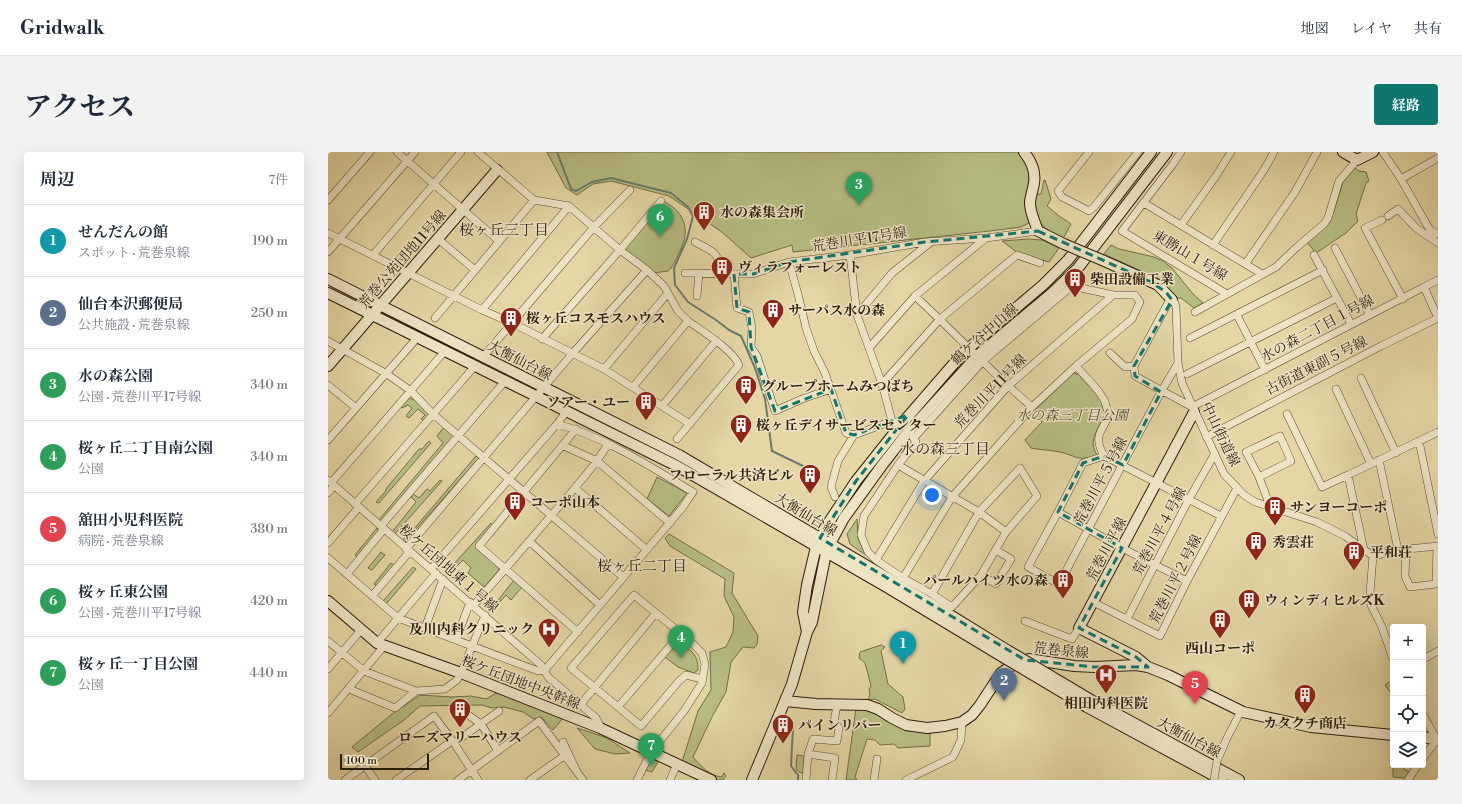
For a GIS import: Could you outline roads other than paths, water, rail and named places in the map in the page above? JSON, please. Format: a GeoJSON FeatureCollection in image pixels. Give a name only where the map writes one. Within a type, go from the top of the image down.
{"type":"FeatureCollection","features":[{"type":"Feature","properties":{"kind":"street"},"geometry":{"type":"LineString","coordinates":[[328,200],[370,152]]}},
{"type":"Feature","properties":{"kind":"street"},"geometry":{"type":"LineString","coordinates":[[397,152],[500,241]]}},
{"type":"Feature","properties":{"kind":"street"},"geometry":{"type":"LineString","coordinates":[[328,252],[415,152]]}},
{"type":"Feature","properties":{"kind":"street"},"geometry":{"type":"LineString","coordinates":[[373,255],[461,152]]}},
{"type":"Feature","properties":{"kind":"street"},"geometry":{"type":"LineString","coordinates":[[478,152],[497,170],[534,200],[569,206],[620,250],[647,270],[664,286],[678,311],[688,321],[737,358],[739,365],[677,440]]}},
{"type":"Feature","properties":{"kind":"street"},"geometry":{"type":"LineString","coordinates":[[1024,152],[1030,159],[1034,171],[1034,184],[1030,208],[1038,231]]}},
{"type":"Feature","properties":{"kind":"street"},"geometry":{"type":"LineString","coordinates":[[1089,152],[1058,191],[1062,197],[1088,211],[1094,207],[1122,174],[1138,152]]}},
{"type":"Feature","properties":{"kind":"street"},"geometry":{"type":"LineString","coordinates":[[807,632],[803,612],[807,585],[818,542],[856,481],[896,424],[969,347],[1068,260],[1152,152]]}},
{"type":"Feature","properties":{"kind":"street","name":"鶴ケ谷中山線"},"geometry":{"type":"LineString","coordinates":[[785,702],[792,684],[807,632],[812,622],[828,548],[844,518],[857,499],[911,435],[980,358],[1069,277],[1082,263],[1167,152]]}},
{"type":"Feature","properties":{"kind":"street"},"geometry":{"type":"LineString","coordinates":[[1181,152],[1144,203],[1262,274]]}},
{"type":"Feature","properties":{"kind":"street"},"geometry":{"type":"LineString","coordinates":[[1182,225],[1231,152]]}},
{"type":"Feature","properties":{"kind":"street"},"geometry":{"type":"LineString","coordinates":[[1213,245],[1264,170],[1274,152]]}},
{"type":"Feature","properties":{"kind":"street"},"geometry":{"type":"LineString","coordinates":[[1246,263],[1296,192],[1317,152]]}},
{"type":"Feature","properties":{"kind":"street"},"geometry":{"type":"LineString","coordinates":[[1343,152],[1357,160]]}},
{"type":"Feature","properties":{"kind":"street","name":"東勝山１号線"},"geometry":{"type":"LineString","coordinates":[[1144,203],[1122,232],[1227,294],[1276,267],[1327,221],[1339,181],[1357,160],[1373,152]]}},
{"type":"Feature","properties":{"kind":"street"},"geometry":{"type":"LineString","coordinates":[[1383,152],[1401,179],[1430,230],[1438,234]]}},
{"type":"Feature","properties":{"kind":"street"},"geometry":{"type":"LineString","coordinates":[[1401,179],[1438,158]]}},
{"type":"Feature","properties":{"kind":"street","name":"荒巻公苑団地11号線"},"geometry":{"type":"LineString","coordinates":[[328,366],[497,170]]}},
{"type":"Feature","properties":{"kind":"street"},"geometry":{"type":"LineString","coordinates":[[1122,174],[1130,181]]}},
{"type":"Feature","properties":{"kind":"street"},"geometry":{"type":"LineString","coordinates":[[1146,181],[1155,188]]}},
{"type":"Feature","properties":{"kind":"street"},"geometry":{"type":"LineString","coordinates":[[483,357],[594,227],[630,190]]}},
{"type":"Feature","properties":{"kind":"street"},"geometry":{"type":"LineString","coordinates":[[435,318],[534,200]]}},
{"type":"Feature","properties":{"kind":"street"},"geometry":{"type":"LineString","coordinates":[[542,339],[661,201]]}},
{"type":"Feature","properties":{"kind":"street"},"geometry":{"type":"LineString","coordinates":[[482,310],[569,206]]}},
{"type":"Feature","properties":{"kind":"street"},"geometry":{"type":"LineString","coordinates":[[1403,299],[1365,228],[1385,218],[1398,209],[1416,228],[1438,243]]}},
{"type":"Feature","properties":{"kind":"street","name":"荒巻川平17号線"},"geometry":{"type":"LineString","coordinates":[[684,273],[753,274],[789,262],[850,255],[931,242],[986,238],[1038,231]]}},
{"type":"Feature","properties":{"kind":"street","name":"中山街道線"},"geometry":{"type":"LineString","coordinates":[[1038,231],[1158,285],[1175,303],[1178,363],[1182,383],[1193,410],[1224,474],[1244,495],[1255,502],[1317,522],[1337,531],[1373,556]]}},
{"type":"Feature","properties":{"kind":"street"},"geometry":{"type":"LineString","coordinates":[[328,232],[482,310],[512,323],[604,369],[690,424]]}},
{"type":"Feature","properties":{"kind":"street"},"geometry":{"type":"LineString","coordinates":[[438,238],[475,270]]}},
{"type":"Feature","properties":{"kind":"street"},"geometry":{"type":"LineString","coordinates":[[869,348],[915,296],[986,238]]}},
{"type":"Feature","properties":{"kind":"street"},"geometry":{"type":"LineString","coordinates":[[695,242],[716,254],[720,262],[719,274]]}},
{"type":"Feature","properties":{"kind":"street"},"geometry":{"type":"LineString","coordinates":[[857,315],[892,273],[931,242]]}},
{"type":"Feature","properties":{"kind":"street"},"geometry":{"type":"LineString","coordinates":[[1335,248],[1370,315]]}},
{"type":"Feature","properties":{"kind":"street"},"geometry":{"type":"LineString","coordinates":[[850,255],[857,315],[896,424]]}},
{"type":"Feature","properties":{"kind":"street"},"geometry":{"type":"LineString","coordinates":[[882,384],[940,319],[1017,255],[1040,263]]}},
{"type":"Feature","properties":{"kind":"street"},"geometry":{"type":"LineString","coordinates":[[1314,255],[1351,324]]}},
{"type":"Feature","properties":{"kind":"street"},"geometry":{"type":"LineString","coordinates":[[789,262],[814,351],[826,373],[846,433],[854,435],[896,424]]}},
{"type":"Feature","properties":{"kind":"street"},"geometry":{"type":"LineString","coordinates":[[372,596],[484,458],[572,354],[647,270]]}},
{"type":"Feature","properties":{"kind":"street"},"geometry":{"type":"LineString","coordinates":[[1190,338],[1323,270]]}},
{"type":"Feature","properties":{"kind":"street"},"geometry":{"type":"LineString","coordinates":[[697,296],[698,273]]}},
{"type":"Feature","properties":{"kind":"street"},"geometry":{"type":"LineString","coordinates":[[734,274],[737,308],[749,312],[752,328],[751,347],[757,356],[775,411],[802,399],[831,389]]}},
{"type":"Feature","properties":{"kind":"street","name":"大衡仙台線"},"geometry":{"type":"LineString","coordinates":[[328,279],[679,455],[828,548],[1089,704],[1222,780]]}},
{"type":"Feature","properties":{"kind":"street","name":"水の森二丁目１号線"},"geometry":{"type":"LineString","coordinates":[[1193,410],[1351,324],[1438,280]]}},
{"type":"Feature","properties":{"kind":"street"},"geometry":{"type":"LineString","coordinates":[[903,578],[952,497],[1032,407],[1076,366],[1132,319],[1140,302],[1135,295],[1113,296],[1072,286],[980,358]]}},
{"type":"Feature","properties":{"kind":"street"},"geometry":{"type":"LineString","coordinates":[[1424,287],[1438,318]]}},
{"type":"Feature","properties":{"kind":"street","name":"大衡仙台線"},"geometry":{"type":"LineString","coordinates":[[328,292],[417,338],[677,466],[818,542]]}},
{"type":"Feature","properties":{"kind":"street"},"geometry":{"type":"LineString","coordinates":[[604,369],[668,293]]}},
{"type":"Feature","properties":{"kind":"street"},"geometry":{"type":"LineString","coordinates":[[1195,312],[1227,294]]}},
{"type":"Feature","properties":{"kind":"street"},"geometry":{"type":"LineString","coordinates":[[915,296],[1008,386],[1032,407]]}},
{"type":"Feature","properties":{"kind":"street","name":"荒巻川平11号線"},"geometry":{"type":"LineString","coordinates":[[876,560],[924,481],[1008,386],[1113,296]]}},
{"type":"Feature","properties":{"kind":"street"},"geometry":{"type":"LineString","coordinates":[[1187,374],[1337,298]]}},
{"type":"Feature","properties":{"kind":"street"},"geometry":{"type":"LineString","coordinates":[[1172,300],[1168,303],[1134,366],[1134,376],[1193,410]]}},
{"type":"Feature","properties":{"kind":"street"},"geometry":{"type":"LineString","coordinates":[[1237,315],[1265,370]]}},
{"type":"Feature","properties":{"kind":"street","name":"古街道東副５号線"},"geometry":{"type":"LineString","coordinates":[[1206,437],[1438,318]]}},
{"type":"Feature","properties":{"kind":"street"},"geometry":{"type":"LineString","coordinates":[[634,387],[688,321]]}},
{"type":"Feature","properties":{"kind":"street"},"geometry":{"type":"LineString","coordinates":[[328,440],[331,432],[356,408],[417,338]]}},
{"type":"Feature","properties":{"kind":"street"},"geometry":{"type":"LineString","coordinates":[[328,341],[387,374],[412,391],[433,414],[624,578]]}},
{"type":"Feature","properties":{"kind":"street"},"geometry":{"type":"LineString","coordinates":[[662,406],[716,341]]}},
{"type":"Feature","properties":{"kind":"street"},"geometry":{"type":"LineString","coordinates":[[328,493],[331,483],[445,351]]}},
{"type":"Feature","properties":{"kind":"street"},"geometry":{"type":"LineString","coordinates":[[1110,353],[1124,367],[1134,366]]}},
{"type":"Feature","properties":{"kind":"street","name":"荒巻川平５号線"},"geometry":{"type":"LineString","coordinates":[[1067,568],[1178,363]]}},
{"type":"Feature","properties":{"kind":"street"},"geometry":{"type":"LineString","coordinates":[[328,544],[357,506],[475,366]]}},
{"type":"Feature","properties":{"kind":"street"},"geometry":{"type":"LineString","coordinates":[[1076,366],[1102,396],[1107,408],[1107,417],[1098,440],[1104,456],[1221,516]]}},
{"type":"Feature","properties":{"kind":"street"},"geometry":{"type":"LineString","coordinates":[[1361,378],[1396,452]]}},
{"type":"Feature","properties":{"kind":"street"},"geometry":{"type":"LineString","coordinates":[[347,574],[382,528],[458,435],[505,381]]}},
{"type":"Feature","properties":{"kind":"street"},"geometry":{"type":"LineString","coordinates":[[328,385],[356,408]]}},
{"type":"Feature","properties":{"kind":"street"},"geometry":{"type":"LineString","coordinates":[[1336,389],[1371,464]]}},
{"type":"Feature","properties":{"kind":"street","name":"荒巻川平線"},"geometry":{"type":"LineString","coordinates":[[1079,628],[1157,483],[1193,410]]}},
{"type":"Feature","properties":{"kind":"street"},"geometry":{"type":"LineString","coordinates":[[328,713],[364,671],[398,618],[434,571],[566,412]]}},
{"type":"Feature","properties":{"kind":"street"},"geometry":{"type":"LineString","coordinates":[[1287,414],[1322,487],[1438,432]]}},
{"type":"Feature","properties":{"kind":"street"},"geometry":{"type":"LineString","coordinates":[[328,558],[398,618],[538,671],[545,670],[670,523],[693,492],[608,444],[576,429],[557,424]]}},
{"type":"Feature","properties":{"kind":"street"},"geometry":{"type":"LineString","coordinates":[[576,429],[564,446],[479,546],[578,632]]}},
{"type":"Feature","properties":{"kind":"street"},"geometry":{"type":"LineString","coordinates":[[835,497],[831,487],[838,461],[854,435]]}},
{"type":"Feature","properties":{"kind":"street"},"geometry":{"type":"LineString","coordinates":[[911,435],[916,442],[898,465],[864,516],[861,535],[868,552],[876,560],[952,607],[981,575],[1006,532],[1037,496],[1020,468],[979,512],[932,594]]}},
{"type":"Feature","properties":{"kind":"street"},"geometry":{"type":"LineString","coordinates":[[1259,477],[1291,461],[1280,436],[1246,452],[1259,477],[1270,506]]}},
{"type":"Feature","properties":{"kind":"street"},"geometry":{"type":"LineString","coordinates":[[1419,441],[1438,534]]}},
{"type":"Feature","properties":{"kind":"street"},"geometry":{"type":"LineString","coordinates":[[456,640],[472,604],[506,568],[575,488],[597,461],[608,444]]}},
{"type":"Feature","properties":{"kind":"street"},"geometry":{"type":"LineString","coordinates":[[564,446],[597,461],[670,523]]}},
{"type":"Feature","properties":{"kind":"street","name":"荒巻川平４号線"},"geometry":{"type":"LineString","coordinates":[[1127,619],[1189,499],[1214,455]]}},
{"type":"Feature","properties":{"kind":"street"},"geometry":{"type":"LineString","coordinates":[[1064,587],[1028,567],[1083,463],[1104,456]]}},
{"type":"Feature","properties":{"kind":"street"},"geometry":{"type":"LineString","coordinates":[[1379,460],[1398,550]]}},
{"type":"Feature","properties":{"kind":"street"},"geometry":{"type":"LineString","coordinates":[[898,465],[979,512],[1006,532]]}},
{"type":"Feature","properties":{"kind":"street"},"geometry":{"type":"LineString","coordinates":[[1348,475],[1364,550]]}},
{"type":"Feature","properties":{"kind":"street","name":"桜ケ丘団地東１号線"},"geometry":{"type":"LineString","coordinates":[[331,483],[541,665],[548,677],[596,718],[599,723],[597,727]]}},
{"type":"Feature","properties":{"kind":"street"},"geometry":{"type":"LineString","coordinates":[[575,488],[647,550]]}},
{"type":"Feature","properties":{"kind":"street","name":"荒巻川平２号線"},"geometry":{"type":"LineString","coordinates":[[1093,602],[1160,636],[1187,581],[1237,488]]}},
{"type":"Feature","properties":{"kind":"street"},"geometry":{"type":"LineString","coordinates":[[1058,512],[1122,548],[1187,581]]}},
{"type":"Feature","properties":{"kind":"street"},"geometry":{"type":"LineString","coordinates":[[529,541],[600,605]]}},
{"type":"Feature","properties":{"kind":"street"},"geometry":{"type":"LineString","coordinates":[[1390,650],[1382,627],[1371,605],[1373,556],[1398,550],[1406,549],[1437,546],[1436,584],[1410,587],[1405,576],[1406,549]]}},
{"type":"Feature","properties":{"kind":"street"},"geometry":{"type":"LineString","coordinates":[[981,575],[996,584],[1011,559],[996,550]]}},
{"type":"Feature","properties":{"kind":"street"},"geometry":{"type":"LineString","coordinates":[[425,628],[443,579]]}},
{"type":"Feature","properties":{"kind":"street"},"geometry":{"type":"LineString","coordinates":[[637,780],[651,752],[684,711],[702,683],[706,664],[702,653],[634,595],[571,668],[641,726],[679,681],[686,676],[702,679]]}},
{"type":"Feature","properties":{"kind":"street","name":"桜ケ丘団地中央幹線"},"geometry":{"type":"LineString","coordinates":[[328,601],[361,630],[381,644],[461,673],[597,727],[711,780]]}},
{"type":"Feature","properties":{"kind":"street"},"geometry":{"type":"LineString","coordinates":[[581,704],[656,613]]}},
{"type":"Feature","properties":{"kind":"street"},"geometry":{"type":"LineString","coordinates":[[328,641],[364,671],[416,691],[445,689],[457,680],[461,673],[485,615]]}},
{"type":"Feature","properties":{"kind":"street"},"geometry":{"type":"LineString","coordinates":[[1025,621],[1072,639],[1079,628],[1136,657],[1148,667]]}},
{"type":"Feature","properties":{"kind":"street"},"geometry":{"type":"LineString","coordinates":[[328,669],[361,630]]}},
{"type":"Feature","properties":{"kind":"street"},"geometry":{"type":"LineString","coordinates":[[618,707],[680,633]]}},
{"type":"Feature","properties":{"kind":"street"},"geometry":{"type":"LineString","coordinates":[[1426,657],[1438,651]]}},
{"type":"Feature","properties":{"kind":"street","name":"荒巻泉線"},"geometry":{"type":"LineString","coordinates":[[785,702],[867,705],[878,708],[892,718],[906,725],[927,728],[945,726],[962,722],[972,715],[1001,673],[1017,662],[1029,659],[1074,666],[1095,667],[1136,665],[1148,667],[1168,675],[1241,711],[1311,727],[1390,735]]}},
{"type":"Feature","properties":{"kind":"street"},"geometry":{"type":"LineString","coordinates":[[349,689],[396,708],[416,691]]}},
{"type":"Feature","properties":{"kind":"street"},"geometry":{"type":"LineString","coordinates":[[752,780],[785,702]]}},
{"type":"Feature","properties":{"kind":"street","name":"大衡仙台線"},"geometry":{"type":"LineString","coordinates":[[1089,704],[1239,780]]}},
{"type":"Feature","properties":{"kind":"street"},"geometry":{"type":"LineString","coordinates":[[806,780],[808,754],[813,739],[837,741],[839,728],[834,722],[837,705]]}},
{"type":"Feature","properties":{"kind":"street"},"geometry":{"type":"LineString","coordinates":[[460,709],[481,724],[498,751]]}},
{"type":"Feature","properties":{"kind":"street"},"geometry":{"type":"LineString","coordinates":[[396,780],[499,711]]}},
{"type":"Feature","properties":{"kind":"street"},"geometry":{"type":"LineString","coordinates":[[1214,780],[1217,761],[1241,711]]}},
{"type":"Feature","properties":{"kind":"street"},"geometry":{"type":"LineString","coordinates":[[345,780],[434,716],[478,780]]}},
{"type":"Feature","properties":{"kind":"street"},"geometry":{"type":"LineString","coordinates":[[1426,720],[1438,742]]}},
{"type":"Feature","properties":{"kind":"street"},"geometry":{"type":"LineString","coordinates":[[458,780],[539,721],[583,780]]}},
{"type":"Feature","properties":{"kind":"street"},"geometry":{"type":"LineString","coordinates":[[906,780],[953,756],[961,740],[962,722]]}},
{"type":"Feature","properties":{"kind":"street"},"geometry":{"type":"LineString","coordinates":[[1426,739],[1438,742]]}},
{"type":"Feature","properties":{"kind":"street"},"geometry":{"type":"LineString","coordinates":[[563,742],[577,772]]}},
{"type":"Feature","properties":{"kind":"street"},"geometry":{"type":"LineString","coordinates":[[1426,755],[1438,742]]}},
{"type":"Feature","properties":{"kind":"street"},"geometry":{"type":"LineString","coordinates":[[808,754],[834,758],[832,780]]}},
{"type":"Feature","properties":{"kind":"street"},"geometry":{"type":"LineString","coordinates":[[530,780],[564,756]]}},
{"type":"Feature","properties":{"kind":"street"},"geometry":{"type":"LineString","coordinates":[[874,780],[877,759]]}},
{"type":"Feature","properties":{"kind":"street"},"geometry":{"type":"LineString","coordinates":[[670,780],[677,764]]}},
{"type":"Feature","properties":{"kind":"street"},"geometry":{"type":"LineString","coordinates":[[365,766],[375,780]]}},
{"type":"Feature","properties":{"kind":"street"},"geometry":{"type":"LineString","coordinates":[[1408,780],[1416,768]]}},
{"type":"Feature","properties":{"kind":"waterway"},"geometry":{"type":"LineString","coordinates":[[557,152],[571,189],[576,191],[592,182],[611,178],[671,193],[688,207],[693,216],[687,239],[674,268],[675,285],[688,302],[729,330],[741,336],[755,368],[765,399],[772,451],[818,475]]}},
{"type":"Feature","properties":{"kind":"waterway"},"geometry":{"type":"LineString","coordinates":[[793,728],[791,766],[798,775],[798,780]]}},
{"type":"Feature","properties":{"kind":"place","name":"水の森公園"},"geometry":{"type":"Point","coordinates":[859,205]}},
{"type":"Feature","properties":{"kind":"place","name":"水の森集会所"},"geometry":{"type":"Point","coordinates":[704,232]}},
{"type":"Feature","properties":{"kind":"place","name":"桜ヶ丘東公園"},"geometry":{"type":"Point","coordinates":[660,237]}},
{"type":"Feature","properties":{"kind":"place","name":"ヴィラフォーレスト"},"geometry":{"type":"Point","coordinates":[722,286]}},
{"type":"Feature","properties":{"kind":"place","name":"柴田設備工業"},"geometry":{"type":"Point","coordinates":[1075,298]}},
{"type":"Feature","properties":{"kind":"place","name":"サーパス水の森"},"geometry":{"type":"Point","coordinates":[773,330]}},
{"type":"Feature","properties":{"kind":"place","name":"桜ヶ丘コスモスハウス"},"geometry":{"type":"Point","coordinates":[511,338]}},
{"type":"Feature","properties":{"kind":"place","name":"グループホームみつばち"},"geometry":{"type":"Point","coordinates":[746,406]}},
{"type":"Feature","properties":{"kind":"place","name":"ソアー・ユー"},"geometry":{"type":"Point","coordinates":[646,422]}},
{"type":"Feature","properties":{"kind":"place","name":"桜ヶ丘デイサービスセンター"},"geometry":{"type":"Point","coordinates":[741,444]}},
{"type":"Feature","properties":{"kind":"place","name":"フローラル共済ビル"},"geometry":{"type":"Point","coordinates":[810,494]}},
{"type":"Feature","properties":{"kind":"place","name":"コーポ山本"},"geometry":{"type":"Point","coordinates":[515,522]}},
{"type":"Feature","properties":{"kind":"place","name":"サンヨーコーポ"},"geometry":{"type":"Point","coordinates":[1275,526]}},
{"type":"Feature","properties":{"kind":"place","name":"秀雲荘"},"geometry":{"type":"Point","coordinates":[1256,562]}},
{"type":"Feature","properties":{"kind":"place","name":"平和荘"},"geometry":{"type":"Point","coordinates":[1354,572]}},
{"type":"Feature","properties":{"kind":"place","name":"パールハイツ水の森"},"geometry":{"type":"Point","coordinates":[1063,600]}},
{"type":"Feature","properties":{"kind":"place","name":"ウィンディヒルズK"},"geometry":{"type":"Point","coordinates":[1249,620]}},
{"type":"Feature","properties":{"kind":"place","name":"西山コーポ"},"geometry":{"type":"Point","coordinates":[1220,640]}},
{"type":"Feature","properties":{"kind":"place","name":"及川内科クリニック"},"geometry":{"type":"Point","coordinates":[549,648]}},
{"type":"Feature","properties":{"kind":"place","name":"桜ヶ丘二丁目南公園"},"geometry":{"type":"Point","coordinates":[681,658]}},
{"type":"Feature","properties":{"kind":"place","name":"せんだんの館"},"geometry":{"type":"Point","coordinates":[903,664]}},
{"type":"Feature","properties":{"kind":"place","name":"相田内科医院"},"geometry":{"type":"Point","coordinates":[1106,694]}},
{"type":"Feature","properties":{"kind":"place","name":"仙台本沢郵便局"},"geometry":{"type":"Point","coordinates":[1004,701]}},
{"type":"Feature","properties":{"kind":"place","name":"舘田小児科医院"},"geometry":{"type":"Point","coordinates":[1195,704]}},
{"type":"Feature","properties":{"kind":"place","name":"カタクチ商店"},"geometry":{"type":"Point","coordinates":[1305,714]}},
{"type":"Feature","properties":{"kind":"place","name":"ローズマリーハウス"},"geometry":{"type":"Point","coordinates":[460,728]}},
{"type":"Feature","properties":{"kind":"place","name":"パインリバー"},"geometry":{"type":"Point","coordinates":[783,744]}},
{"type":"Feature","properties":{"kind":"place","name":"桜ヶ丘一丁目公園"},"geometry":{"type":"Point","coordinates":[651,766]}},
{"type":"Feature","properties":{"kind":"district","name":"桜ヶ丘三丁目"},"geometry":{"type":"Point","coordinates":[504,230]}},
{"type":"Feature","properties":{"kind":"district","name":"水の森三丁目"},"geometry":{"type":"Point","coordinates":[945,449]}},
{"type":"Feature","properties":{"kind":"district","name":"桜ヶ丘二丁目"},"geometry":{"type":"Point","coordinates":[642,566]}},
{"type":"Feature","properties":{"kind":"park label","name":"水の森三丁目公園"},"geometry":{"type":"Point","coordinates":[1072,415]}}]}
